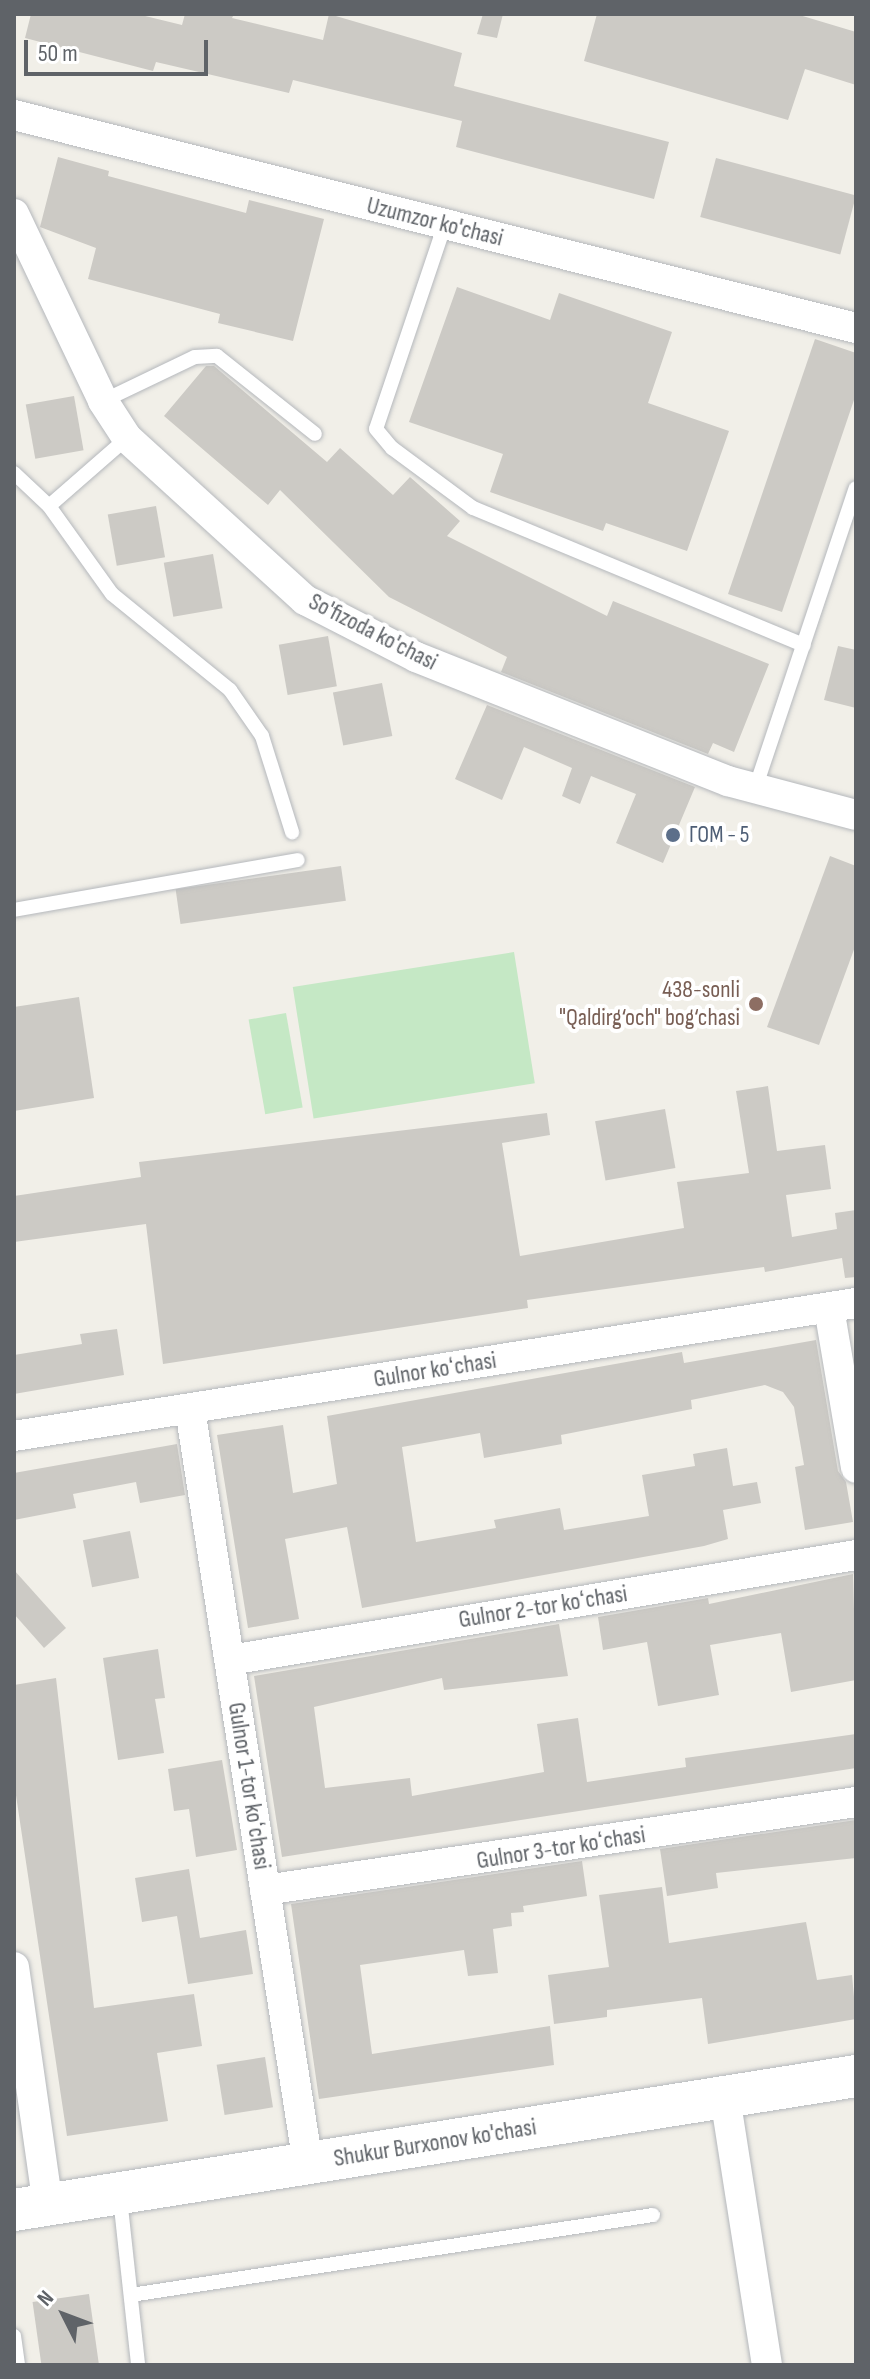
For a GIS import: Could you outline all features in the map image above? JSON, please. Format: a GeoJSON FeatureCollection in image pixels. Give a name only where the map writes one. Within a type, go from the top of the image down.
{"type":"FeatureCollection","features":[{"type":"Feature","properties":{"kind":"street","name":"Uzumzor ko'chasi"},"geometry":{"type":"LineString","coordinates":[[14,115],[856,328]]}},
{"type":"Feature","properties":{"kind":"street","name":"So'fizoda ko'chasi"},"geometry":{"type":"LineString","coordinates":[[14,214],[103,401],[127,438],[305,600],[416,657],[755,789],[856,815]]}},
{"type":"Feature","properties":{"kind":"street","name":"Gulnor koʻchasi"},"geometry":{"type":"LineString","coordinates":[[14,1436],[843,1305]]}},
{"type":"Feature","properties":{"kind":"street"},"geometry":{"type":"LineString","coordinates":[[843,1305],[856,1468]]}},
{"type":"Feature","properties":{"kind":"street","name":"Gulnor 1-tor koʻchasi"},"geometry":{"type":"LineString","coordinates":[[190,1409],[308,2164]]}},
{"type":"Feature","properties":{"kind":"street","name":"Gulnor 2-tor koʻchasi"},"geometry":{"type":"LineString","coordinates":[[230,1660],[856,1555]]}},
{"type":"Feature","properties":{"kind":"street","name":"Gulnor 3-tor koʻchasi"},"geometry":{"type":"LineString","coordinates":[[265,1890],[856,1802]]}},
{"type":"Feature","properties":{"kind":"street"},"geometry":{"type":"LineString","coordinates":[[14,1967],[31,2208]]}},
{"type":"Feature","properties":{"kind":"street","name":"Shukur Burxonov ko'chasi"},"geometry":{"type":"LineString","coordinates":[[31,2208],[856,2076]]}},
{"type":"Feature","properties":{"kind":"street"},"geometry":{"type":"LineString","coordinates":[[725,2097],[767,2365]]}},
{"type":"Feature","properties":{"kind":"lane"},"geometry":{"type":"LineString","coordinates":[[445,224],[376,429],[392,448],[473,508],[804,645]]}},
{"type":"Feature","properties":{"kind":"lane"},"geometry":{"type":"LineString","coordinates":[[103,401],[195,357],[217,356],[315,434]]}},
{"type":"Feature","properties":{"kind":"lane"},"geometry":{"type":"LineString","coordinates":[[49,506],[127,438]]}},
{"type":"Feature","properties":{"kind":"lane"},"geometry":{"type":"LineString","coordinates":[[14,473],[49,506],[112,594],[230,690],[262,736],[292,832]]}},
{"type":"Feature","properties":{"kind":"lane"},"geometry":{"type":"LineString","coordinates":[[755,789],[856,488]]}},
{"type":"Feature","properties":{"kind":"lane"},"geometry":{"type":"LineString","coordinates":[[14,910],[298,860]]}},
{"type":"Feature","properties":{"kind":"lane"},"geometry":{"type":"LineString","coordinates":[[119,2194],[138,2365]]}},
{"type":"Feature","properties":{"kind":"lane"},"geometry":{"type":"LineString","coordinates":[[131,2295],[653,2215]]}},
{"type":"Feature","properties":{"kind":"lane"},"geometry":{"type":"LineString","coordinates":[[14,2336],[18,2365]]}},
{"type":"Feature","properties":{"kind":"green space"},"geometry":{"type":"Polygon","coordinates":[[[514,952],[535,1083],[314,1118],[293,987],[514,952]]]}},
{"type":"Feature","properties":{"kind":"green space"},"geometry":{"type":"Polygon","coordinates":[[[286,1013],[303,1108],[265,1114],[249,1020],[286,1013]]]}},
{"type":"Feature","properties":{"kind":"building"},"geometry":{"type":"Polygon","coordinates":[[[31,14],[137,14],[182,25],[185,14],[234,14],[232,18],[323,40],[329,14],[462,53],[454,86],[669,142],[654,199],[456,147],[462,121],[293,80],[289,93],[156,62],[153,71],[25,38],[31,14]]]}},
{"type":"Feature","properties":{"kind":"building"},"geometry":{"type":"Polygon","coordinates":[[[483,14],[503,14],[497,38],[477,34],[483,14]]]}},
{"type":"Feature","properties":{"kind":"building"},"geometry":{"type":"Polygon","coordinates":[[[597,14],[796,14],[856,32],[856,85],[805,69],[788,120],[584,61],[597,14]]]}},
{"type":"Feature","properties":{"kind":"building"},"geometry":{"type":"Polygon","coordinates":[[[58,157],[109,171],[108,176],[246,213],[249,200],[324,219],[293,341],[218,323],[220,314],[88,279],[96,248],[40,227],[58,157]]]}},
{"type":"Feature","properties":{"kind":"building"},"geometry":{"type":"Polygon","coordinates":[[[716,158],[856,196],[840,254],[700,217],[716,158]]]}},
{"type":"Feature","properties":{"kind":"building"},"geometry":{"type":"Polygon","coordinates":[[[457,287],[550,320],[559,293],[672,332],[648,403],[729,431],[687,551],[606,523],[603,531],[490,492],[503,454],[409,422],[457,287]]]}},
{"type":"Feature","properties":{"kind":"building"},"geometry":{"type":"Polygon","coordinates":[[[815,339],[856,353],[856,394],[782,612],[728,594],[815,339]]]}},
{"type":"Feature","properties":{"kind":"building"},"geometry":{"type":"Polygon","coordinates":[[[206,366],[214,366],[327,462],[340,448],[393,495],[410,477],[460,521],[447,536],[607,616],[613,601],[769,664],[734,752],[713,743],[708,754],[501,672],[507,657],[389,597],[280,490],[268,505],[164,416],[206,366]]]}},
{"type":"Feature","properties":{"kind":"building"},"geometry":{"type":"Polygon","coordinates":[[[74,396],[84,450],[35,459],[26,405],[74,396]]]}},
{"type":"Feature","properties":{"kind":"building"},"geometry":{"type":"Polygon","coordinates":[[[156,506],[165,557],[117,566],[108,515],[156,506]]]}},
{"type":"Feature","properties":{"kind":"building"},"geometry":{"type":"Polygon","coordinates":[[[213,554],[223,608],[173,617],[164,563],[213,554]]]}},
{"type":"Feature","properties":{"kind":"building"},"geometry":{"type":"Polygon","coordinates":[[[328,636],[337,686],[288,695],[279,645],[328,636]]]}},
{"type":"Feature","properties":{"kind":"building"},"geometry":{"type":"Polygon","coordinates":[[[838,646],[856,650],[856,708],[824,700],[838,646]]]}},
{"type":"Feature","properties":{"kind":"building"},"geometry":{"type":"Polygon","coordinates":[[[382,683],[392,736],[343,746],[333,693],[382,683]]]}},
{"type":"Feature","properties":{"kind":"building"},"geometry":{"type":"Polygon","coordinates":[[[487,705],[695,787],[663,863],[616,843],[636,794],[591,776],[580,804],[562,796],[572,768],[524,747],[502,800],[455,779],[487,705]]]}},
{"type":"Feature","properties":{"kind":"building"},"geometry":{"type":"Polygon","coordinates":[[[830,856],[856,866],[856,944],[819,1045],[767,1027],[830,856]]]}},
{"type":"Feature","properties":{"kind":"building"},"geometry":{"type":"Polygon","coordinates":[[[341,866],[346,901],[180,924],[176,889],[341,866]]]}},
{"type":"Feature","properties":{"kind":"building"},"geometry":{"type":"Polygon","coordinates":[[[79,997],[94,1098],[14,1111],[14,1007],[79,997]]]}},
{"type":"Feature","properties":{"kind":"building"},"geometry":{"type":"Polygon","coordinates":[[[768,1086],[777,1151],[825,1145],[831,1189],[786,1195],[792,1237],[837,1229],[835,1213],[856,1210],[856,1277],[845,1278],[842,1258],[765,1272],[764,1267],[527,1300],[528,1308],[163,1364],[146,1224],[14,1242],[14,1196],[141,1177],[139,1162],[547,1113],[550,1135],[502,1143],[520,1256],[684,1228],[677,1182],[749,1173],[736,1091],[768,1086]]]}},
{"type":"Feature","properties":{"kind":"building"},"geometry":{"type":"Polygon","coordinates":[[[665,1109],[675,1168],[605,1180],[595,1121],[665,1109]]]}},
{"type":"Feature","properties":{"kind":"building"},"geometry":{"type":"Polygon","coordinates":[[[117,1329],[124,1375],[14,1394],[14,1355],[82,1344],[80,1334],[117,1329]]]}},
{"type":"Feature","properties":{"kind":"building"},"geometry":{"type":"Polygon","coordinates":[[[816,1340],[838,1471],[846,1482],[853,1522],[805,1530],[795,1467],[804,1465],[794,1407],[783,1392],[765,1385],[691,1400],[692,1409],[561,1435],[562,1444],[484,1458],[480,1433],[402,1447],[416,1542],[496,1528],[494,1520],[560,1508],[564,1530],[649,1516],[642,1475],[695,1466],[693,1454],[727,1448],[733,1486],[757,1482],[761,1503],[723,1510],[728,1539],[704,1546],[362,1608],[347,1527],[285,1539],[299,1619],[248,1628],[217,1435],[283,1425],[293,1493],[337,1484],[327,1416],[682,1352],[684,1363],[816,1340]]]}},
{"type":"Feature","properties":{"kind":"building"},"geometry":{"type":"Polygon","coordinates":[[[177,1444],[185,1495],[140,1503],[136,1482],[73,1494],[76,1508],[14,1520],[14,1473],[177,1444]]]}},
{"type":"Feature","properties":{"kind":"building"},"geometry":{"type":"Polygon","coordinates":[[[130,1531],[139,1578],[92,1587],[83,1540],[130,1531]]]}},
{"type":"Feature","properties":{"kind":"building"},"geometry":{"type":"Polygon","coordinates":[[[14,1570],[66,1628],[44,1648],[14,1614],[14,1570]]]}},
{"type":"Feature","properties":{"kind":"building"},"geometry":{"type":"Polygon","coordinates":[[[853,1574],[856,1680],[791,1692],[781,1633],[710,1645],[719,1695],[658,1706],[647,1642],[603,1650],[598,1617],[708,1598],[709,1604],[853,1574]]]}},
{"type":"Feature","properties":{"kind":"building"},"geometry":{"type":"Polygon","coordinates":[[[559,1624],[568,1676],[444,1690],[442,1678],[314,1707],[325,1788],[410,1778],[412,1796],[544,1772],[537,1724],[578,1718],[587,1782],[686,1767],[685,1758],[856,1734],[856,1768],[282,1857],[254,1676],[559,1624]]]}},
{"type":"Feature","properties":{"kind":"building"},"geometry":{"type":"Polygon","coordinates":[[[158,1649],[165,1698],[155,1699],[164,1753],[118,1760],[103,1658],[158,1649]]]}},
{"type":"Feature","properties":{"kind":"building"},"geometry":{"type":"Polygon","coordinates":[[[56,1678],[94,2008],[194,1994],[202,2046],[157,2053],[168,2121],[67,2136],[14,1782],[14,1685],[56,1678]]]}},
{"type":"Feature","properties":{"kind":"building"},"geometry":{"type":"Polygon","coordinates":[[[222,1760],[237,1850],[196,1857],[189,1809],[174,1811],[168,1769],[222,1760]]]}},
{"type":"Feature","properties":{"kind":"building"},"geometry":{"type":"Polygon","coordinates":[[[856,1820],[856,1858],[716,1873],[718,1888],[667,1896],[660,1849],[856,1820]]]}},
{"type":"Feature","properties":{"kind":"building"},"geometry":{"type":"Polygon","coordinates":[[[582,1861],[587,1896],[523,1906],[524,1912],[511,1913],[512,1926],[493,1929],[498,1973],[468,1976],[464,1950],[360,1965],[372,2054],[550,2026],[554,2065],[319,2099],[291,1904],[582,1861]]]}},
{"type":"Feature","properties":{"kind":"building"},"geometry":{"type":"Polygon","coordinates":[[[189,1869],[200,1938],[246,1930],[253,1974],[188,1984],[177,1916],[142,1922],[135,1878],[189,1869]]]}},
{"type":"Feature","properties":{"kind":"building"},"geometry":{"type":"Polygon","coordinates":[[[662,1887],[669,1943],[806,1922],[817,1980],[852,1975],[856,2019],[708,2044],[702,1998],[607,2010],[607,2017],[554,2024],[548,1975],[609,1967],[599,1895],[662,1887]]]}},
{"type":"Feature","properties":{"kind":"building"},"geometry":{"type":"Polygon","coordinates":[[[265,2057],[273,2107],[225,2115],[217,2065],[265,2057]]]}},
{"type":"Feature","properties":{"kind":"building"},"geometry":{"type":"Polygon","coordinates":[[[89,2294],[99,2365],[41,2365],[33,2302],[89,2294]]]}},
{"type":"Feature","properties":{"kind":"place","name":"ГОМ - 5"},"geometry":{"type":"Point","coordinates":[673,835]}},
{"type":"Feature","properties":{"kind":"place","name":"438-sonli \"Qaldirg‘och\" bog‘chasi"},"geometry":{"type":"Point","coordinates":[756,1004]}}]}
